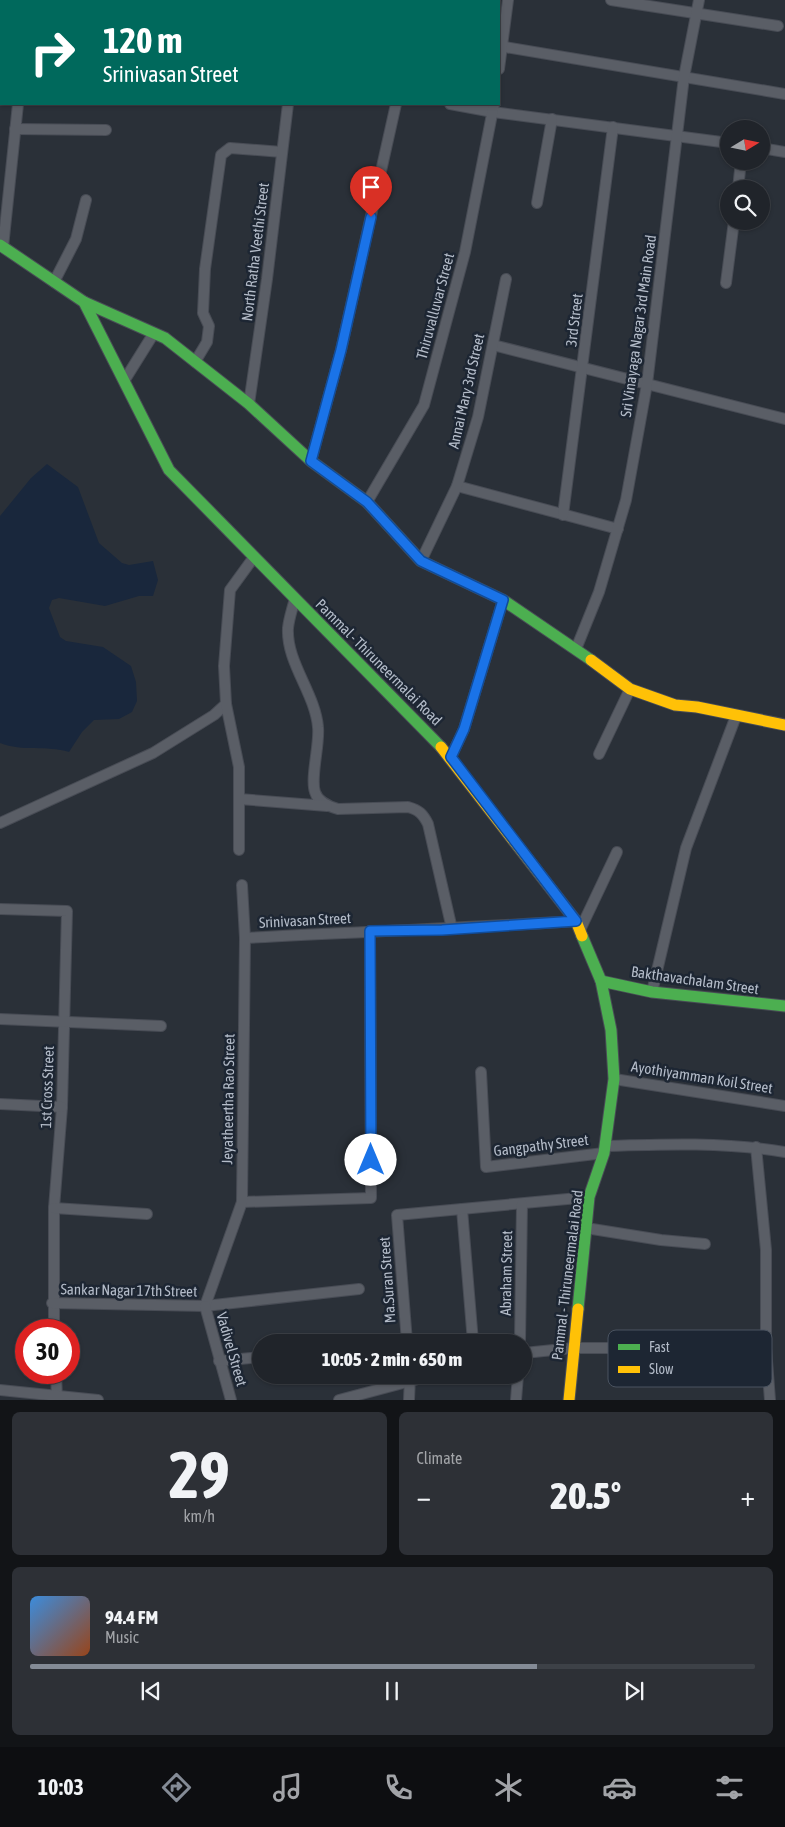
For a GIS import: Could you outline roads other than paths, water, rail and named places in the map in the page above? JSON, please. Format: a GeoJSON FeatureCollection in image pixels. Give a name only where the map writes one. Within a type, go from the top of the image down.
{"type":"FeatureCollection","features":[{"type":"Feature","properties":{"kind":"street"},"geometry":{"type":"LineString","coordinates":[[508,0],[500,46],[785,94]]}},
{"type":"Feature","properties":{"kind":"street"},"geometry":{"type":"LineString","coordinates":[[610,0],[695,15],[778,26]]}},
{"type":"Feature","properties":{"kind":"street","name":"Sri Vinayaga Nagar 3rd Main Road"},"geometry":{"type":"LineString","coordinates":[[576,649],[599,592],[626,500],[647,384],[676,135],[684,77],[699,0]]}},
{"type":"Feature","properties":{"kind":"street"},"geometry":{"type":"LineString","coordinates":[[1,246],[18,105]]}},
{"type":"Feature","properties":{"kind":"street","name":"North Ratha Veethi Street"},"geometry":{"type":"LineString","coordinates":[[249,404],[267,279],[288,105]]}},
{"type":"Feature","properties":{"kind":"street"},"geometry":{"type":"LineString","coordinates":[[311,461],[341,350],[396,105]]}},
{"type":"Feature","properties":{"kind":"street"},"geometry":{"type":"LineString","coordinates":[[461,105],[494,108],[552,119],[720,142]]}},
{"type":"Feature","properties":{"kind":"street","name":"Thiruvalluvar Street"},"geometry":{"type":"LineString","coordinates":[[367,502],[424,405],[465,252],[494,108]]}},
{"type":"Feature","properties":{"kind":"street"},"geometry":{"type":"LineString","coordinates":[[537,203],[552,119]]}},
{"type":"Feature","properties":{"kind":"street","name":"3rd Street"},"geometry":{"type":"LineString","coordinates":[[563,515],[584,366],[612,127]]}},
{"type":"Feature","properties":{"kind":"street"},"geometry":{"type":"LineString","coordinates":[[15,129],[106,130]]}},
{"type":"Feature","properties":{"kind":"street"},"geometry":{"type":"LineString","coordinates":[[195,362],[206,342],[209,326],[203,313],[206,269],[221,155],[230,148],[282,152]]}},
{"type":"Feature","properties":{"kind":"street"},"geometry":{"type":"LineString","coordinates":[[770,150],[785,152]]}},
{"type":"Feature","properties":{"kind":"street"},"geometry":{"type":"LineString","coordinates":[[54,282],[76,239],[86,200]]}},
{"type":"Feature","properties":{"kind":"street"},"geometry":{"type":"LineString","coordinates":[[726,283],[733,230]]}},
{"type":"Feature","properties":{"kind":"street","name":"Pammal - Thiruneermalai Road"},"geometry":{"type":"LineString","coordinates":[[1,246],[84,302],[169,470],[451,757],[578,925],[601,981],[611,1030],[614,1079],[604,1149],[589,1197],[569,1400]]}},
{"type":"Feature","properties":{"kind":"street","name":"Annai Mary 3rd Street"},"geometry":{"type":"LineString","coordinates":[[421,561],[457,486],[478,417],[506,279]]}},
{"type":"Feature","properties":{"kind":"street"},"geometry":{"type":"LineString","coordinates":[[84,302],[165,338],[249,404],[311,461],[367,502],[421,561],[503,600],[630,688],[674,705],[697,707],[785,725]]}},
{"type":"Feature","properties":{"kind":"street"},"geometry":{"type":"LineString","coordinates":[[124,381],[154,334]]}},
{"type":"Feature","properties":{"kind":"street"},"geometry":{"type":"LineString","coordinates":[[493,345],[584,366],[785,419]]}},
{"type":"Feature","properties":{"kind":"street"},"geometry":{"type":"LineString","coordinates":[[457,486],[618,529]]}},
{"type":"Feature","properties":{"kind":"street"},"geometry":{"type":"LineString","coordinates":[[239,850],[239,767],[226,704],[224,666],[230,590],[254,557]]}},
{"type":"Feature","properties":{"kind":"street"},"geometry":{"type":"LineString","coordinates":[[295,598],[288,628],[292,651],[316,710],[318,727],[314,789],[317,799],[328,806]]}},
{"type":"Feature","properties":{"kind":"street"},"geometry":{"type":"LineString","coordinates":[[451,757],[464,729],[503,600]]}},
{"type":"Feature","properties":{"kind":"street"},"geometry":{"type":"LineString","coordinates":[[599,754],[630,688]]}},
{"type":"Feature","properties":{"kind":"street"},"geometry":{"type":"LineString","coordinates":[[0,823],[153,753],[214,715],[226,704]]}},
{"type":"Feature","properties":{"kind":"street"},"geometry":{"type":"LineString","coordinates":[[652,992],[686,848],[736,716]]}},
{"type":"Feature","properties":{"kind":"street"},"geometry":{"type":"LineString","coordinates":[[240,799],[328,806],[338,809],[408,808],[418,810],[424,816],[452,929]]}},
{"type":"Feature","properties":{"kind":"street"},"geometry":{"type":"LineString","coordinates":[[578,925],[617,852]]}},
{"type":"Feature","properties":{"kind":"street","name":"Jeyatheertha Rao Street"},"geometry":{"type":"LineString","coordinates":[[205,1306],[242,1202],[245,938],[242,885]]}},
{"type":"Feature","properties":{"kind":"street","name":"1st Cross Street"},"geometry":{"type":"LineString","coordinates":[[0,909],[67,911],[62,1107],[54,1208],[53,1319]]}},
{"type":"Feature","properties":{"kind":"street","name":"Srinivasan Street"},"geometry":{"type":"LineString","coordinates":[[245,938],[370,931],[578,925]]}},
{"type":"Feature","properties":{"kind":"street"},"geometry":{"type":"LineString","coordinates":[[242,1202],[371,1198],[370,931]]}},
{"type":"Feature","properties":{"kind":"street","name":"Bakthavachalam Street"},"geometry":{"type":"LineString","coordinates":[[601,981],[652,992],[785,1006]]}},
{"type":"Feature","properties":{"kind":"street"},"geometry":{"type":"LineString","coordinates":[[0,1019],[161,1026]]}},
{"type":"Feature","properties":{"kind":"street","name":"Gangpathy Street"},"geometry":{"type":"LineString","coordinates":[[481,1072],[486,1167],[604,1149]]}},
{"type":"Feature","properties":{"kind":"street","name":"Ayothiyamman Koil Street"},"geometry":{"type":"LineString","coordinates":[[614,1079],[785,1106]]}},
{"type":"Feature","properties":{"kind":"street"},"geometry":{"type":"LineString","coordinates":[[0,1104],[62,1107]]}},
{"type":"Feature","properties":{"kind":"street"},"geometry":{"type":"LineString","coordinates":[[604,1149],[694,1142],[756,1147],[785,1152]]}},
{"type":"Feature","properties":{"kind":"street"},"geometry":{"type":"LineString","coordinates":[[756,1147],[766,1250],[766,1330]]}},
{"type":"Feature","properties":{"kind":"street"},"geometry":{"type":"LineString","coordinates":[[472,1334],[462,1209],[589,1197]]}},
{"type":"Feature","properties":{"kind":"street","name":"Abraham Street"},"geometry":{"type":"LineString","coordinates":[[520,1334],[522,1204]]}},
{"type":"Feature","properties":{"kind":"street"},"geometry":{"type":"LineString","coordinates":[[54,1208],[147,1214]]}},
{"type":"Feature","properties":{"kind":"street","name":"Ma.Suran Street"},"geometry":{"type":"LineString","coordinates":[[406,1334],[398,1215],[462,1209]]}},
{"type":"Feature","properties":{"kind":"street"},"geometry":{"type":"LineString","coordinates":[[586,1228],[661,1240],[705,1244]]}},
{"type":"Feature","properties":{"kind":"street","name":"Sankar Nagar 17th Street"},"geometry":{"type":"LineString","coordinates":[[52,1304],[205,1306],[359,1289]]}},
{"type":"Feature","properties":{"kind":"street","name":"Vadivel Street"},"geometry":{"type":"LineString","coordinates":[[205,1306],[231,1400]]}},
{"type":"Feature","properties":{"kind":"street"},"geometry":{"type":"LineString","coordinates":[[532,1351],[573,1348],[608,1348]]}},
{"type":"Feature","properties":{"kind":"street"},"geometry":{"type":"LineString","coordinates":[[219,1361],[252,1358]]}},
{"type":"Feature","properties":{"kind":"street"},"geometry":{"type":"LineString","coordinates":[[56,1384],[57,1398]]}},
{"type":"Feature","properties":{"kind":"street"},"geometry":{"type":"LineString","coordinates":[[339,1400],[388,1384]]}},
{"type":"Feature","properties":{"kind":"street"},"geometry":{"type":"LineString","coordinates":[[409,1400],[410,1384]]}},
{"type":"Feature","properties":{"kind":"street"},"geometry":{"type":"LineString","coordinates":[[516,1400],[517,1384]]}},
{"type":"Feature","properties":{"kind":"street"},"geometry":{"type":"LineString","coordinates":[[769,1387],[770,1400]]}},
{"type":"Feature","properties":{"kind":"street"},"geometry":{"type":"LineString","coordinates":[[0,1390],[57,1398],[98,1400]]}},
{"type":"Feature","properties":{"kind":"water"},"geometry":{"type":"Polygon","coordinates":[[[47,464],[78,487],[99,543],[122,563],[129,565],[153,561],[158,580],[153,596],[139,596],[105,606],[59,598],[52,600],[49,608],[60,637],[66,641],[103,647],[131,666],[136,682],[137,701],[132,712],[119,719],[94,720],[82,732],[69,752],[9,746],[0,743],[0,516],[31,478],[47,464]]]}}]}
